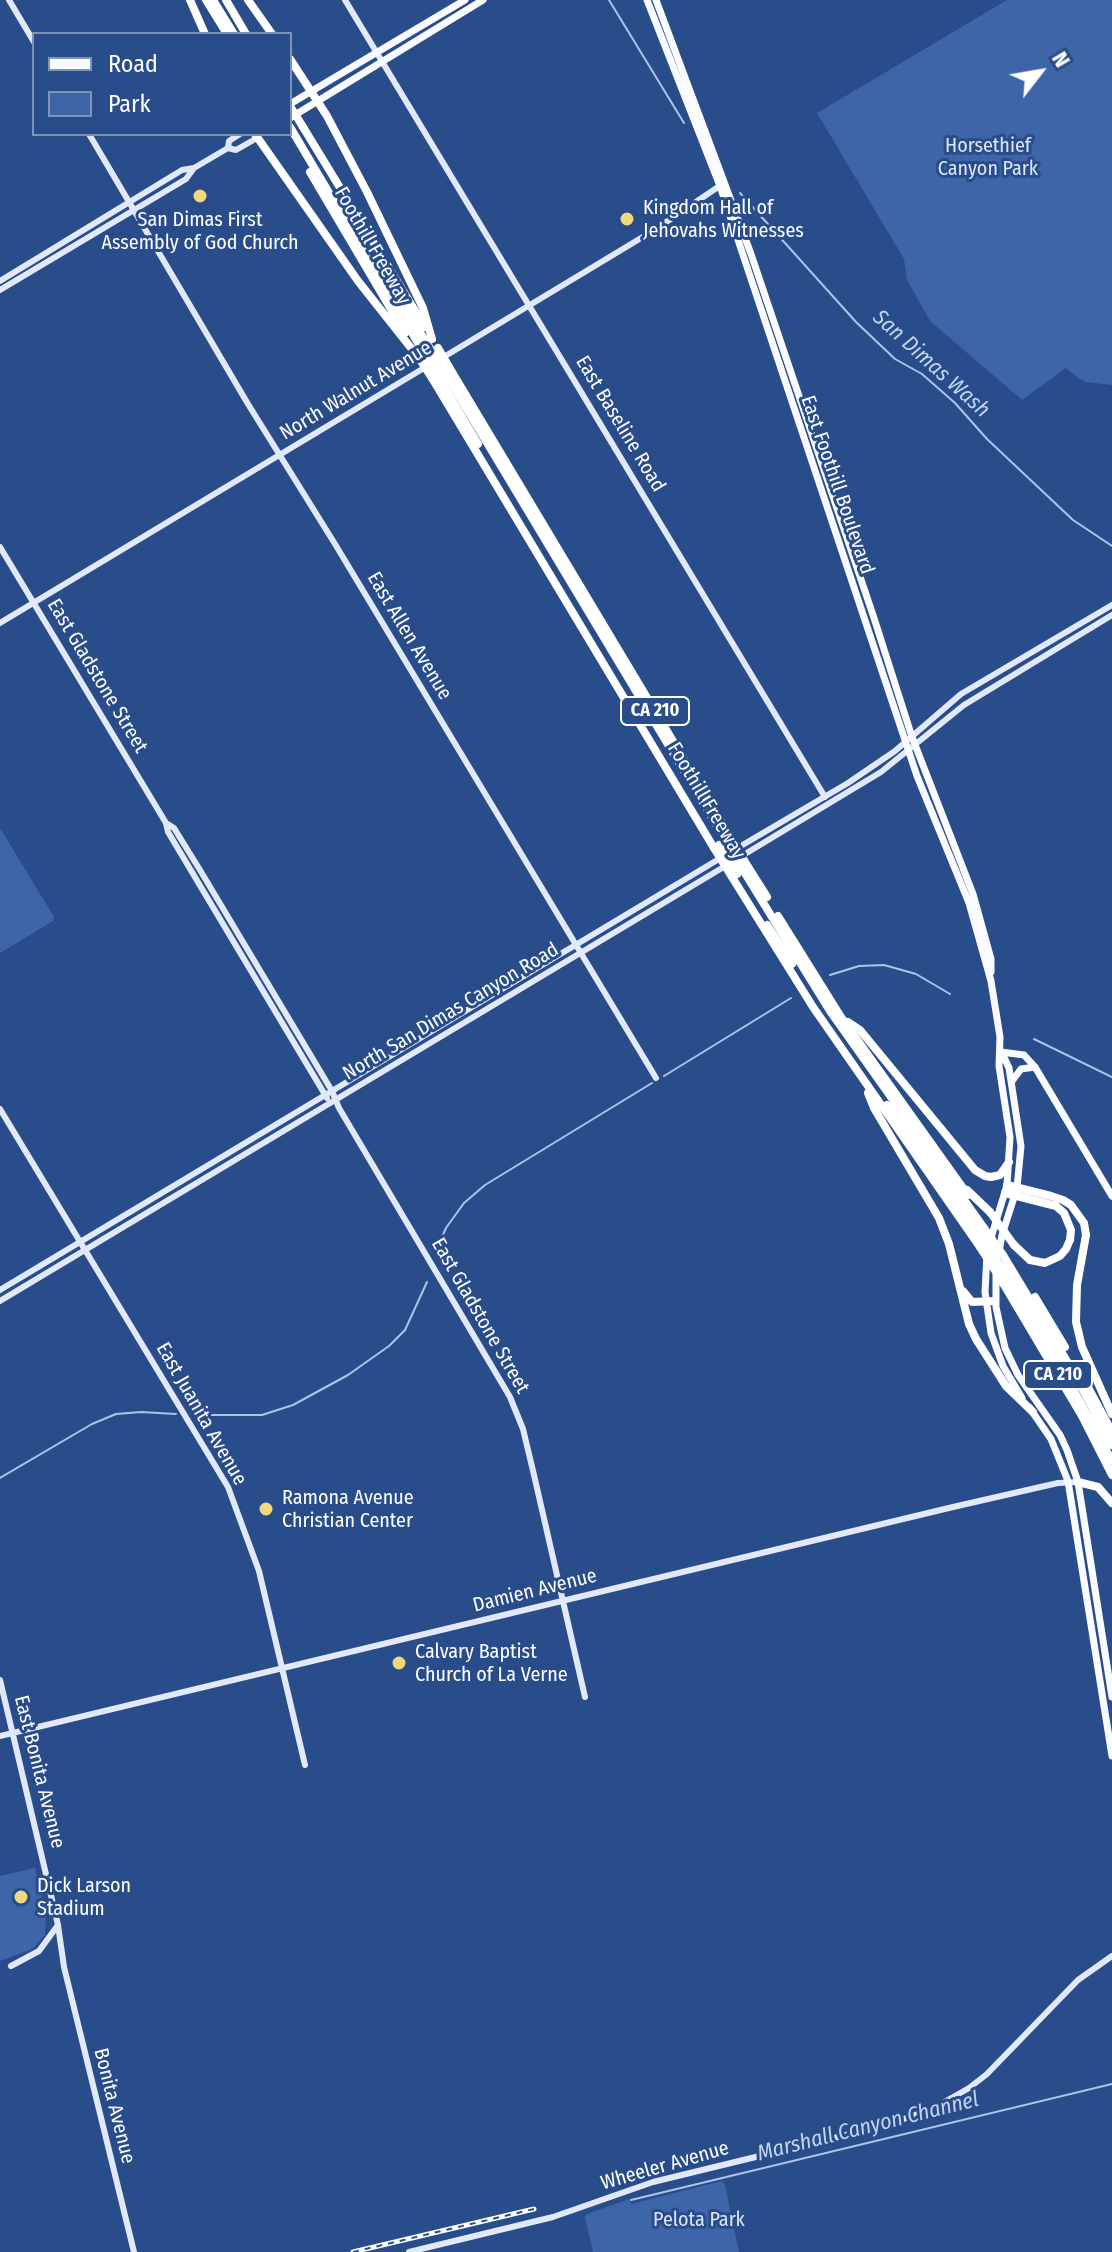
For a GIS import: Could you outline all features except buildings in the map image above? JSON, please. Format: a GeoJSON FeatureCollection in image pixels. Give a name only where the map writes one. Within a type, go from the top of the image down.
{"type":"FeatureCollection","features":[{"type":"Feature","properties":{"kind":"highway"},"geometry":{"type":"LineString","coordinates":[[190,0],[204,32]]}},
{"type":"Feature","properties":{"kind":"highway"},"geometry":{"type":"LineString","coordinates":[[206,0],[226,32]]}},
{"type":"Feature","properties":{"kind":"highway"},"geometry":{"type":"LineString","coordinates":[[216,0],[235,32]]}},
{"type":"Feature","properties":{"kind":"highway"},"geometry":{"type":"LineString","coordinates":[[226,0],[245,32]]}},
{"type":"Feature","properties":{"kind":"highway"},"geometry":{"type":"LineString","coordinates":[[248,0],[271,32]]}},
{"type":"Feature","properties":{"kind":"highway"},"geometry":{"type":"LineString","coordinates":[[292,62],[312,90],[382,223],[423,308],[432,339]]}},
{"type":"Feature","properties":{"kind":"highway","name":"Foothill Freeway"},"geometry":{"type":"LineString","coordinates":[[292,108],[432,339],[428,352],[549,570],[681,791],[778,922],[798,966],[864,1081],[983,1234],[1003,1252],[1047,1316],[1112,1432]]}},
{"type":"Feature","properties":{"kind":"highway","name":"Foothill Freeway"},"geometry":{"type":"LineString","coordinates":[[292,135],[428,352],[740,872],[774,940],[841,1017],[960,1183],[1000,1278],[1075,1404],[1112,1475]]}},
{"type":"Feature","properties":{"kind":"highway"},"geometry":{"type":"LineString","coordinates":[[259,136],[358,281],[428,352]]}},
{"type":"Feature","properties":{"kind":"highway"},"geometry":{"type":"LineString","coordinates":[[404,292],[404,307],[428,352]]}},
{"type":"Feature","properties":{"kind":"highway"},"geometry":{"type":"LineString","coordinates":[[798,966],[845,1046],[983,1234],[1059,1362],[1112,1461]]}},
{"type":"Feature","properties":{"kind":"highway"},"geometry":{"type":"LineString","coordinates":[[841,1017],[860,1030],[975,1170],[985,1176],[1000,1175],[1009,1162]]}},
{"type":"Feature","properties":{"kind":"highway"},"geometry":{"type":"LineString","coordinates":[[864,1081],[874,1108],[939,1218],[969,1324],[991,1366],[1006,1386],[1033,1412]]}},
{"type":"Feature","properties":{"kind":"highway"},"geometry":{"type":"LineString","coordinates":[[960,1183],[990,1212],[1014,1245],[1030,1260],[1045,1263],[1054,1259],[1066,1249],[1070,1240],[1071,1230],[1064,1213],[1056,1206],[1011,1190]]}},
{"type":"Feature","properties":{"kind":"highway"},"geometry":{"type":"LineString","coordinates":[[1011,1190],[1063,1200],[1071,1205],[1084,1223],[1086,1235],[1077,1285],[1076,1322],[1082,1347],[1112,1414]]}},
{"type":"Feature","properties":{"kind":"highway"},"geometry":{"type":"LineString","coordinates":[[1003,1252],[1112,1445]]}},
{"type":"Feature","properties":{"kind":"highway"},"geometry":{"type":"LineString","coordinates":[[959,1283],[972,1302],[990,1302]]}},
{"type":"Feature","properties":{"kind":"highway"},"geometry":{"type":"LineString","coordinates":[[1073,1482],[1098,1487],[1112,1503]]}},
{"type":"Feature","properties":{"kind":"main road"},"geometry":{"type":"LineString","coordinates":[[9,0],[32,39]]}},
{"type":"Feature","properties":{"kind":"main road","name":"East Baseline Road"},"geometry":{"type":"LineString","coordinates":[[345,0],[827,800]]}},
{"type":"Feature","properties":{"kind":"main road"},"geometry":{"type":"LineString","coordinates":[[292,104],[465,0]]}},
{"type":"Feature","properties":{"kind":"main road"},"geometry":{"type":"LineString","coordinates":[[292,117],[483,0]]}},
{"type":"Feature","properties":{"kind":"main road","name":"East Foothill Boulevard"},"geometry":{"type":"LineString","coordinates":[[647,0],[722,184]]}},
{"type":"Feature","properties":{"kind":"main road","name":"East Foothill Boulevard"},"geometry":{"type":"LineString","coordinates":[[656,0],[865,591],[927,804],[969,903],[991,981],[1001,1052]]}},
{"type":"Feature","properties":{"kind":"main road","name":"East Allen Avenue"},"geometry":{"type":"LineString","coordinates":[[90,136],[279,456],[656,1078]]}},
{"type":"Feature","properties":{"kind":"main road"},"geometry":{"type":"LineString","coordinates":[[228,148],[229,141],[237,136]]}},
{"type":"Feature","properties":{"kind":"main road"},"geometry":{"type":"LineString","coordinates":[[0,281],[182,170],[194,168],[228,148],[236,150],[257,136]]}},
{"type":"Feature","properties":{"kind":"main road"},"geometry":{"type":"LineString","coordinates":[[0,290],[186,179],[194,168]]}},
{"type":"Feature","properties":{"kind":"main road","name":"North Walnut Avenue"},"geometry":{"type":"LineString","coordinates":[[0,623],[656,229],[722,184]]}},
{"type":"Feature","properties":{"kind":"main road","name":"East Gladstone Street"},"geometry":{"type":"LineString","coordinates":[[0,547],[166,823],[174,828],[510,1397],[523,1429],[585,1697]]}},
{"type":"Feature","properties":{"kind":"main road"},"geometry":{"type":"LineString","coordinates":[[910,745],[961,694],[1112,605]]}},
{"type":"Feature","properties":{"kind":"main road"},"geometry":{"type":"LineString","coordinates":[[910,745],[964,705],[1112,615]]}},
{"type":"Feature","properties":{"kind":"main road","name":"North San Dimas Canyon Road"},"geometry":{"type":"LineString","coordinates":[[0,1301],[581,952],[910,745]]}},
{"type":"Feature","properties":{"kind":"main road","name":"North San Dimas Canyon Road"},"geometry":{"type":"LineString","coordinates":[[0,1290],[576,945],[827,800]]}},
{"type":"Feature","properties":{"kind":"main road"},"geometry":{"type":"LineString","coordinates":[[1001,1052],[1024,1055],[1035,1067],[1112,1196]]}},
{"type":"Feature","properties":{"kind":"main road"},"geometry":{"type":"LineString","coordinates":[[1001,1052],[1009,1068],[1021,1146],[1011,1190],[992,1230],[986,1260],[991,1333],[1003,1366],[1073,1482],[1112,1756]]}},
{"type":"Feature","properties":{"kind":"main road"},"geometry":{"type":"LineString","coordinates":[[1001,1052],[999,1066],[1010,1137],[1011,1190]]}},
{"type":"Feature","properties":{"kind":"main road"},"geometry":{"type":"LineString","coordinates":[[1012,1084],[1021,1069],[1035,1067]]}},
{"type":"Feature","properties":{"kind":"main road","name":"East Juanita Avenue"},"geometry":{"type":"LineString","coordinates":[[0,1109],[228,1487],[259,1571],[305,1765]]}},
{"type":"Feature","properties":{"kind":"main road"},"geometry":{"type":"LineString","coordinates":[[990,1302],[1010,1361],[1067,1450],[1112,1697]]}},
{"type":"Feature","properties":{"kind":"main road","name":"Damien Avenue"},"geometry":{"type":"LineString","coordinates":[[0,1736],[1073,1482]]}},
{"type":"Feature","properties":{"kind":"main road","name":"East Bonita Avenue"},"geometry":{"type":"LineString","coordinates":[[0,1680],[58,1925],[64,1967]]}},
{"type":"Feature","properties":{"kind":"main road"},"geometry":{"type":"LineString","coordinates":[[11,1966],[39,1951],[58,1925]]}},
{"type":"Feature","properties":{"kind":"main road","name":"Wheeler Avenue"},"geometry":{"type":"LineString","coordinates":[[409,2252],[553,2217],[653,2182],[887,2125],[934,2108],[987,2074],[1078,1980],[1112,1956]]}},
{"type":"Feature","properties":{"kind":"main road","name":"Bonita Avenue"},"geometry":{"type":"LineString","coordinates":[[64,1967],[134,2252]]}},
{"type":"Feature","properties":{"kind":"green space","name":"Horsethief Canyon Park"},"geometry":{"type":"Polygon","coordinates":[[[1007,0],[1112,0],[1112,385],[1086,382],[1066,368],[1022,400],[930,321],[907,280],[904,259],[817,113],[1007,0]]]}},
{"type":"Feature","properties":{"kind":"green space"},"geometry":{"type":"Polygon","coordinates":[[[0,828],[54,917],[53,921],[0,953],[0,828]]]}},
{"type":"Feature","properties":{"kind":"green space","name":"Dick Larson Stadium"},"geometry":{"type":"Polygon","coordinates":[[[35,1868],[46,1917],[45,1935],[32,1949],[0,1961],[0,1876],[35,1868]]]}},
{"type":"Feature","properties":{"kind":"green space","name":"Pelota Park"},"geometry":{"type":"Polygon","coordinates":[[[722,2181],[739,2252],[593,2252],[585,2218],[587,2214],[629,2199],[631,2204],[722,2181]]]}},
{"type":"Feature","properties":{"kind":"waterway","name":"San Dimas Wash"},"geometry":{"type":"LineString","coordinates":[[609,0],[684,123]]}},
{"type":"Feature","properties":{"kind":"waterway","name":"San Dimas Wash"},"geometry":{"type":"LineString","coordinates":[[740,193],[856,322],[895,359],[922,374],[955,403],[987,439],[1073,520],[1112,546]]}},
{"type":"Feature","properties":{"kind":"waterway"},"geometry":{"type":"LineString","coordinates":[[830,975],[859,966],[884,965],[916,974],[950,994]]}},
{"type":"Feature","properties":{"kind":"waterway"},"geometry":{"type":"LineString","coordinates":[[664,1076],[791,998]]}},
{"type":"Feature","properties":{"kind":"waterway"},"geometry":{"type":"LineString","coordinates":[[1034,1039],[1112,1077]]}},
{"type":"Feature","properties":{"kind":"waterway"},"geometry":{"type":"LineString","coordinates":[[436,1251],[446,1228],[464,1203],[485,1185],[652,1083]]}},
{"type":"Feature","properties":{"kind":"waterway"},"geometry":{"type":"LineString","coordinates":[[195,1415],[262,1415],[293,1405],[348,1375],[389,1346],[405,1330],[427,1282]]}},
{"type":"Feature","properties":{"kind":"waterway"},"geometry":{"type":"LineString","coordinates":[[0,1478],[92,1424],[116,1414],[176,1414]]}},
{"type":"Feature","properties":{"kind":"waterway","name":"Marshall Canyon Channel"},"geometry":{"type":"LineString","coordinates":[[631,2200],[1112,2084]]}},
{"type":"Feature","properties":{"kind":"railway"},"geometry":{"type":"LineString","coordinates":[[353,2252],[534,2209]]}},
{"type":"Feature","properties":{"kind":"place","name":"San Dimas First Assembly of God Church"},"geometry":{"type":"Point","coordinates":[200,196]}},
{"type":"Feature","properties":{"kind":"place","name":"Kingdom Hall of Jehovahs Witnesses"},"geometry":{"type":"Point","coordinates":[627,219]}},
{"type":"Feature","properties":{"kind":"place","name":"Ramona Avenue Christian Center"},"geometry":{"type":"Point","coordinates":[266,1509]}},
{"type":"Feature","properties":{"kind":"place","name":"Calvary Baptist Church of La Verne"},"geometry":{"type":"Point","coordinates":[399,1663]}},
{"type":"Feature","properties":{"kind":"place","name":"Dick Larson Stadium"},"geometry":{"type":"Point","coordinates":[21,1897]}}]}
